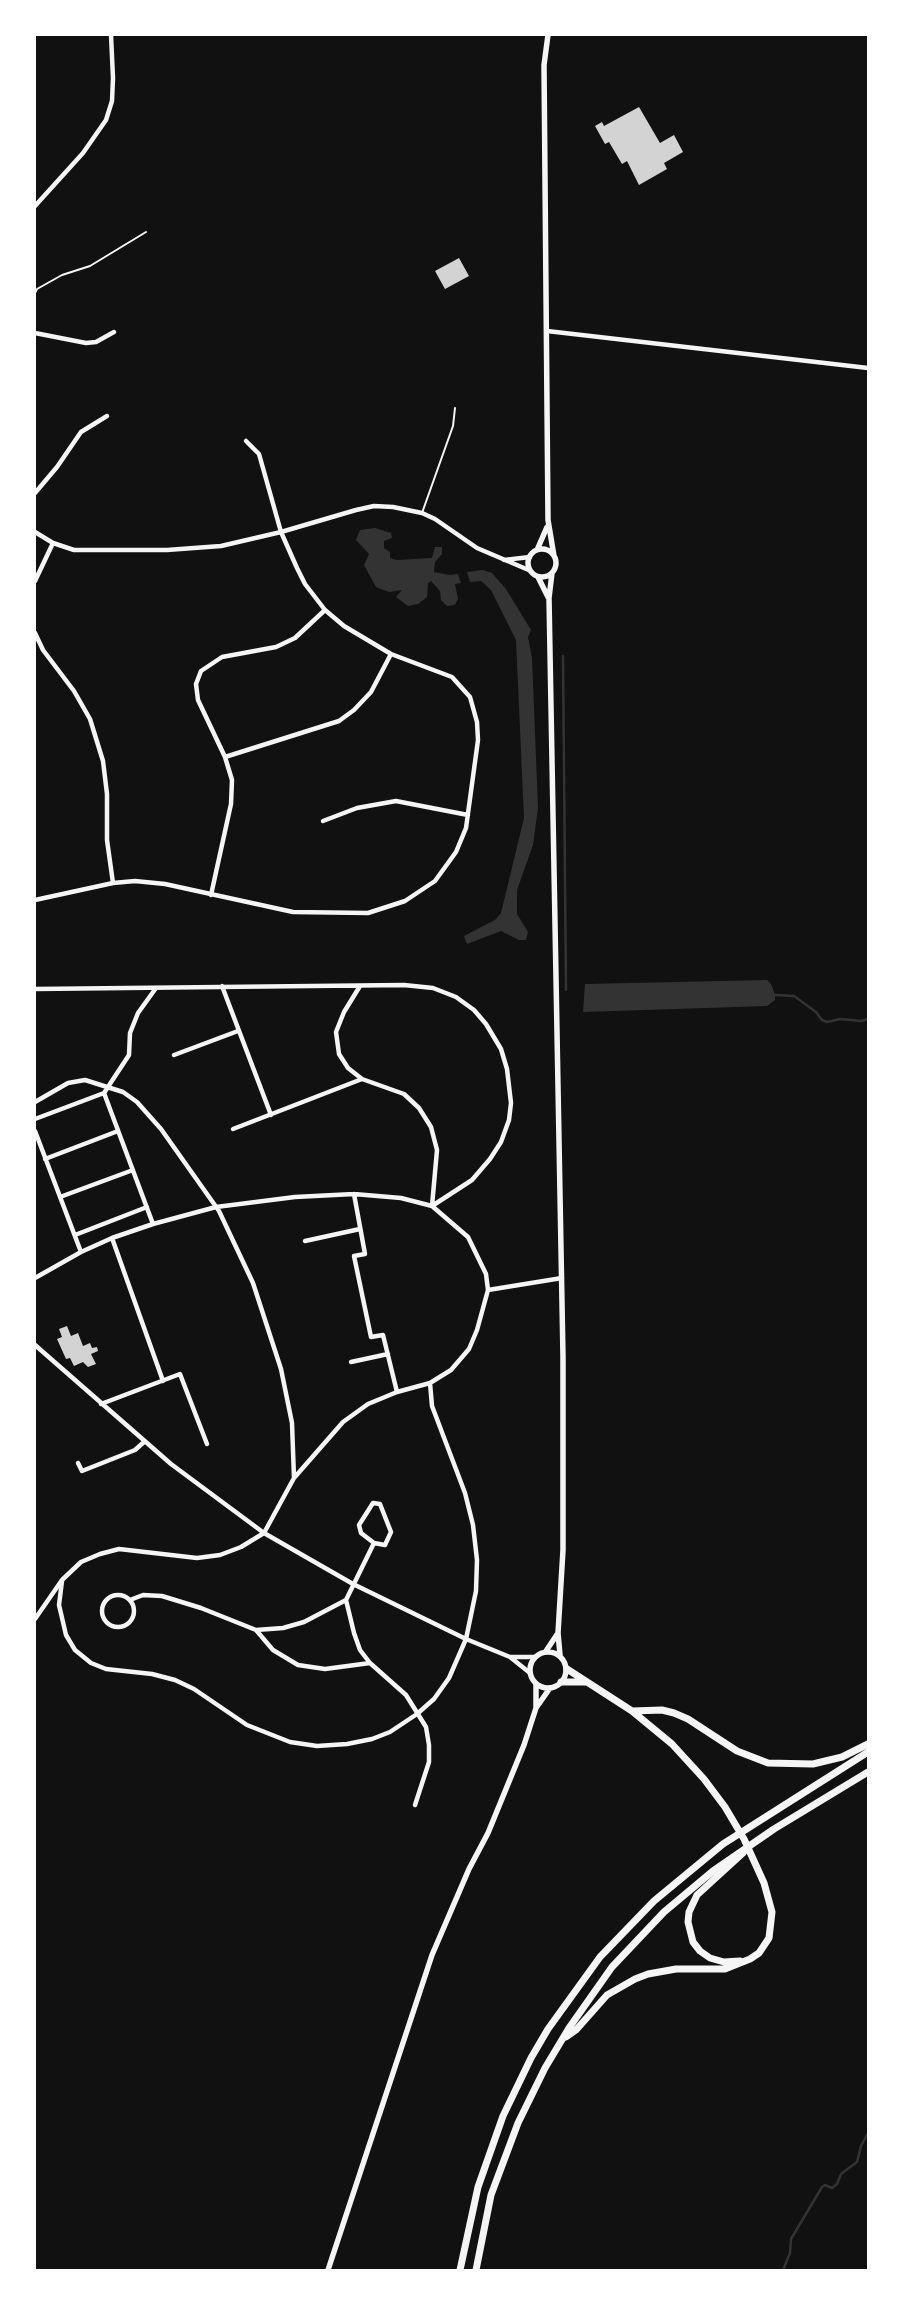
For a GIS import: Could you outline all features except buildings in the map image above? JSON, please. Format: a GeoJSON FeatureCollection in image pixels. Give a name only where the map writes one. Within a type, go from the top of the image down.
{"type":"FeatureCollection","features":[{"type":"Feature","properties":{"kind":"highway"},"geometry":{"type":"LineString","coordinates":[[563,2039],[576,2030],[607,1996],[635,1979],[648,1974],[676,1969],[725,1969],[750,1959],[765,1945],[772,1922],[771,1903],[758,1868],[725,1807],[688,1761],[632,1711],[567,1669]]}},
{"type":"Feature","properties":{"kind":"highway"},"geometry":{"type":"LineString","coordinates":[[561,1682],[586,1682]]}},
{"type":"Feature","properties":{"kind":"highway"},"geometry":{"type":"LineString","coordinates":[[632,1711],[662,1710],[674,1713],[688,1719],[737,1751],[768,1763],[799,1766],[825,1762],[868,1744]]}},
{"type":"Feature","properties":{"kind":"highway"},"geometry":{"type":"LineString","coordinates":[[460,2270],[478,2187],[503,2116],[535,2051],[567,2001],[600,1957],[654,1901],[716,1850],[868,1752]]}},
{"type":"Feature","properties":{"kind":"highway"},"geometry":{"type":"LineString","coordinates":[[476,2270],[492,2195],[510,2142],[545,2068],[583,2006],[612,1967],[642,1934],[692,1887],[750,1845],[868,1772]]}},
{"type":"Feature","properties":{"kind":"highway"},"geometry":{"type":"LineString","coordinates":[[750,1845],[736,1862],[697,1896],[689,1912],[688,1922],[693,1942],[700,1951],[710,1958],[733,1962],[750,1959]]}},
{"type":"Feature","properties":{"kind":"street"},"geometry":{"type":"LineString","coordinates":[[35,206],[83,154],[106,120],[112,93],[111,35]]}},
{"type":"Feature","properties":{"kind":"street"},"geometry":{"type":"LineString","coordinates":[[328,2270],[422,1982],[448,1915],[505,1792],[536,1708],[550,1688],[561,1682],[567,1669],[560,1656],[558,1633],[563,1550],[562,1278],[549,598],[552,573],[556,565],[550,547],[548,520],[548,331],[544,65],[548,35]]}},
{"type":"Feature","properties":{"kind":"street"},"geometry":{"type":"LineString","coordinates":[[548,331],[868,368]]}},
{"type":"Feature","properties":{"kind":"street"},"geometry":{"type":"LineString","coordinates":[[35,333],[86,343],[96,342],[114,332]]}},
{"type":"Feature","properties":{"kind":"street"},"geometry":{"type":"LineString","coordinates":[[35,493],[57,468],[81,432],[107,416]]}},
{"type":"Feature","properties":{"kind":"street"},"geometry":{"type":"LineString","coordinates":[[35,900],[113,883],[135,881],[165,884],[293,912],[368,913],[405,901],[435,881],[456,852],[466,828],[478,740],[477,722],[470,697],[462,685],[452,677],[391,654],[351,630],[325,610],[305,584],[281,532],[259,454],[246,441]]}},
{"type":"Feature","properties":{"kind":"street"},"geometry":{"type":"LineString","coordinates":[[35,532],[53,543],[89,552],[168,550],[221,546],[281,532],[374,506],[393,507],[422,513],[451,528],[477,548],[531,571],[538,576],[545,577],[552,573]]}},
{"type":"Feature","properties":{"kind":"street"},"geometry":{"type":"LineString","coordinates":[[531,571],[528,564],[530,557],[537,550],[545,534],[548,520]]}},
{"type":"Feature","properties":{"kind":"street"},"geometry":{"type":"LineString","coordinates":[[35,582],[53,543]]}},
{"type":"Feature","properties":{"kind":"street"},"geometry":{"type":"LineString","coordinates":[[537,550],[546,550],[554,556]]}},
{"type":"Feature","properties":{"kind":"street"},"geometry":{"type":"LineString","coordinates":[[503,560],[530,557]]}},
{"type":"Feature","properties":{"kind":"street"},"geometry":{"type":"LineString","coordinates":[[538,576],[549,598]]}},
{"type":"Feature","properties":{"kind":"street"},"geometry":{"type":"LineString","coordinates":[[211,895],[231,804],[232,780],[225,756],[198,700],[196,684],[200,671],[222,657],[276,646],[296,638],[325,610]]}},
{"type":"Feature","properties":{"kind":"street"},"geometry":{"type":"LineString","coordinates":[[35,633],[43,650],[74,691],[90,719],[103,760],[107,794],[107,840],[113,883]]}},
{"type":"Feature","properties":{"kind":"street"},"geometry":{"type":"LineString","coordinates":[[225,756],[339,721],[354,710],[371,692],[391,654]]}},
{"type":"Feature","properties":{"kind":"street"},"geometry":{"type":"LineString","coordinates":[[323,822],[357,808],[396,801],[468,815]]}},
{"type":"Feature","properties":{"kind":"street"},"geometry":{"type":"LineString","coordinates":[[35,989],[404,985],[433,988],[456,997],[474,1010],[486,1024],[501,1049],[508,1076],[511,1103],[509,1120],[501,1142],[490,1160],[472,1180],[432,1206]]}},
{"type":"Feature","properties":{"kind":"street"},"geometry":{"type":"LineString","coordinates":[[222,986],[271,1115]]}},
{"type":"Feature","properties":{"kind":"street"},"geometry":{"type":"LineString","coordinates":[[360,986],[344,1012],[336,1032],[339,1054],[348,1068],[362,1079],[404,1094],[419,1108],[432,1127],[437,1150],[432,1206]]}},
{"type":"Feature","properties":{"kind":"street"},"geometry":{"type":"LineString","coordinates":[[35,1119],[104,1093],[128,1055],[130,1033],[138,1013],[156,988]]}},
{"type":"Feature","properties":{"kind":"street"},"geometry":{"type":"LineString","coordinates":[[174,1056],[238,1031]]}},
{"type":"Feature","properties":{"kind":"street"},"geometry":{"type":"LineString","coordinates":[[232,1129],[362,1079]]}},
{"type":"Feature","properties":{"kind":"street"},"geometry":{"type":"LineString","coordinates":[[35,1102],[68,1083],[85,1080],[123,1092],[137,1102],[161,1129],[216,1207],[239,1249],[253,1283],[281,1369],[292,1423],[294,1478]]}},
{"type":"Feature","properties":{"kind":"street"},"geometry":{"type":"LineString","coordinates":[[104,1093],[153,1224]]}},
{"type":"Feature","properties":{"kind":"street"},"geometry":{"type":"LineString","coordinates":[[35,1131],[81,1252]]}},
{"type":"Feature","properties":{"kind":"street"},"geometry":{"type":"LineString","coordinates":[[46,1159],[118,1131]]}},
{"type":"Feature","properties":{"kind":"street"},"geometry":{"type":"LineString","coordinates":[[60,1197],[133,1170]]}},
{"type":"Feature","properties":{"kind":"street"},"geometry":{"type":"LineString","coordinates":[[354,1194],[365,1254],[354,1256],[371,1337],[383,1335],[397,1392]]}},
{"type":"Feature","properties":{"kind":"street"},"geometry":{"type":"LineString","coordinates":[[35,1278],[81,1252],[112,1238],[153,1224],[216,1207],[296,1196],[354,1194],[401,1198],[432,1206],[468,1237],[486,1274],[488,1290],[477,1330],[469,1349],[451,1370],[430,1383],[397,1392],[368,1404],[343,1422],[294,1478],[264,1533],[241,1547],[220,1554],[197,1558],[119,1549],[81,1562],[62,1580],[35,1619]]}},
{"type":"Feature","properties":{"kind":"street"},"geometry":{"type":"LineString","coordinates":[[75,1235],[147,1207]]}},
{"type":"Feature","properties":{"kind":"street"},"geometry":{"type":"LineString","coordinates":[[305,1241],[360,1229]]}},
{"type":"Feature","properties":{"kind":"street"},"geometry":{"type":"LineString","coordinates":[[112,1238],[163,1381]]}},
{"type":"Feature","properties":{"kind":"street"},"geometry":{"type":"LineString","coordinates":[[488,1290],[562,1278]]}},
{"type":"Feature","properties":{"kind":"street"},"geometry":{"type":"LineString","coordinates":[[35,1345],[144,1442],[264,1533],[353,1584],[466,1639],[510,1657],[530,1673],[536,1684],[536,1708]]}},
{"type":"Feature","properties":{"kind":"street"},"geometry":{"type":"LineString","coordinates":[[351,1362],[388,1354]]}},
{"type":"Feature","properties":{"kind":"street"},"geometry":{"type":"LineString","coordinates":[[101,1404],[180,1374],[207,1444]]}},
{"type":"Feature","properties":{"kind":"street"},"geometry":{"type":"LineString","coordinates":[[62,1580],[59,1605],[66,1635],[75,1650],[91,1664],[106,1669],[152,1674],[174,1680],[194,1690],[263,1733],[290,1742],[316,1746],[348,1744],[372,1739],[390,1732],[418,1714],[434,1699],[449,1678],[466,1639],[476,1591],[477,1560],[473,1525],[465,1493],[432,1406],[430,1383]]}},
{"type":"Feature","properties":{"kind":"street"},"geometry":{"type":"LineString","coordinates":[[78,1463],[82,1471],[135,1450],[144,1442]]}},
{"type":"Feature","properties":{"kind":"street"},"geometry":{"type":"LineString","coordinates":[[373,1503],[380,1504],[392,1532],[384,1545],[374,1543],[361,1533],[359,1525],[373,1503]]}},
{"type":"Feature","properties":{"kind":"street"},"geometry":{"type":"LineString","coordinates":[[374,1543],[346,1600],[360,1650],[370,1663],[395,1683],[406,1695],[426,1727],[429,1754],[426,1774],[415,1805]]}},
{"type":"Feature","properties":{"kind":"street"},"geometry":{"type":"LineString","coordinates":[[130,1600],[135,1613],[131,1621],[120,1628],[107,1623],[102,1615],[105,1602],[117,1595],[130,1600],[143,1595],[162,1596],[201,1608],[256,1630],[283,1628],[304,1622],[346,1600]]}},
{"type":"Feature","properties":{"kind":"street"},"geometry":{"type":"LineString","coordinates":[[256,1630],[273,1650],[298,1665],[325,1669],[370,1663]]}},
{"type":"Feature","properties":{"kind":"street"},"geometry":{"type":"LineString","coordinates":[[530,1673],[530,1664],[535,1657],[546,1651],[558,1633]]}},
{"type":"Feature","properties":{"kind":"street"},"geometry":{"type":"LineString","coordinates":[[546,1651],[560,1656]]}},
{"type":"Feature","properties":{"kind":"street"},"geometry":{"type":"LineString","coordinates":[[510,1657],[535,1657]]}},
{"type":"Feature","properties":{"kind":"street"},"geometry":{"type":"LineString","coordinates":[[536,1684],[550,1688]]}},
{"type":"Feature","properties":{"kind":"lane"},"geometry":{"type":"LineString","coordinates":[[35,292],[62,275],[90,266],[146,232]]}},
{"type":"Feature","properties":{"kind":"lane"},"geometry":{"type":"LineString","coordinates":[[422,513],[453,426],[456,408]]}},
{"type":"Feature","properties":{"kind":"shaded area"},"geometry":{"type":"Polygon","coordinates":[[[375,528],[391,533],[392,538],[384,541],[384,548],[390,552],[390,558],[397,560],[432,558],[435,547],[442,547],[442,554],[435,562],[434,572],[450,575],[458,574],[461,583],[455,584],[458,599],[455,605],[447,606],[441,600],[440,591],[431,581],[428,583],[427,597],[418,604],[408,606],[396,597],[402,590],[389,592],[376,587],[364,565],[369,554],[356,540],[360,530],[375,528]]]}},
{"type":"Feature","properties":{"kind":"shaded area"},"geometry":{"type":"Polygon","coordinates":[[[483,570],[492,573],[506,589],[531,630],[528,637],[532,658],[538,808],[533,845],[517,890],[517,914],[528,932],[526,940],[519,940],[501,931],[467,944],[464,936],[495,920],[501,913],[524,818],[516,640],[491,590],[481,581],[470,582],[467,572],[483,570]]]}},
{"type":"Feature","properties":{"kind":"shaded area"},"geometry":{"type":"Polygon","coordinates":[[[767,980],[771,984],[775,1000],[767,1006],[583,1012],[585,984],[767,980]]]}},
{"type":"Feature","properties":{"kind":"waterway"},"geometry":{"type":"LineString","coordinates":[[563,656],[566,990]]}},
{"type":"Feature","properties":{"kind":"waterway"},"geometry":{"type":"LineString","coordinates":[[775,995],[794,996],[816,1012],[822,1020],[827,1022],[840,1019],[861,1021],[868,1019]]}},
{"type":"Feature","properties":{"kind":"waterway"},"geometry":{"type":"LineString","coordinates":[[783,2270],[790,2253],[791,2239],[822,2187],[825,2185],[832,2188],[837,2184],[841,2174],[857,2162],[861,2146],[868,2133]]}}]}
